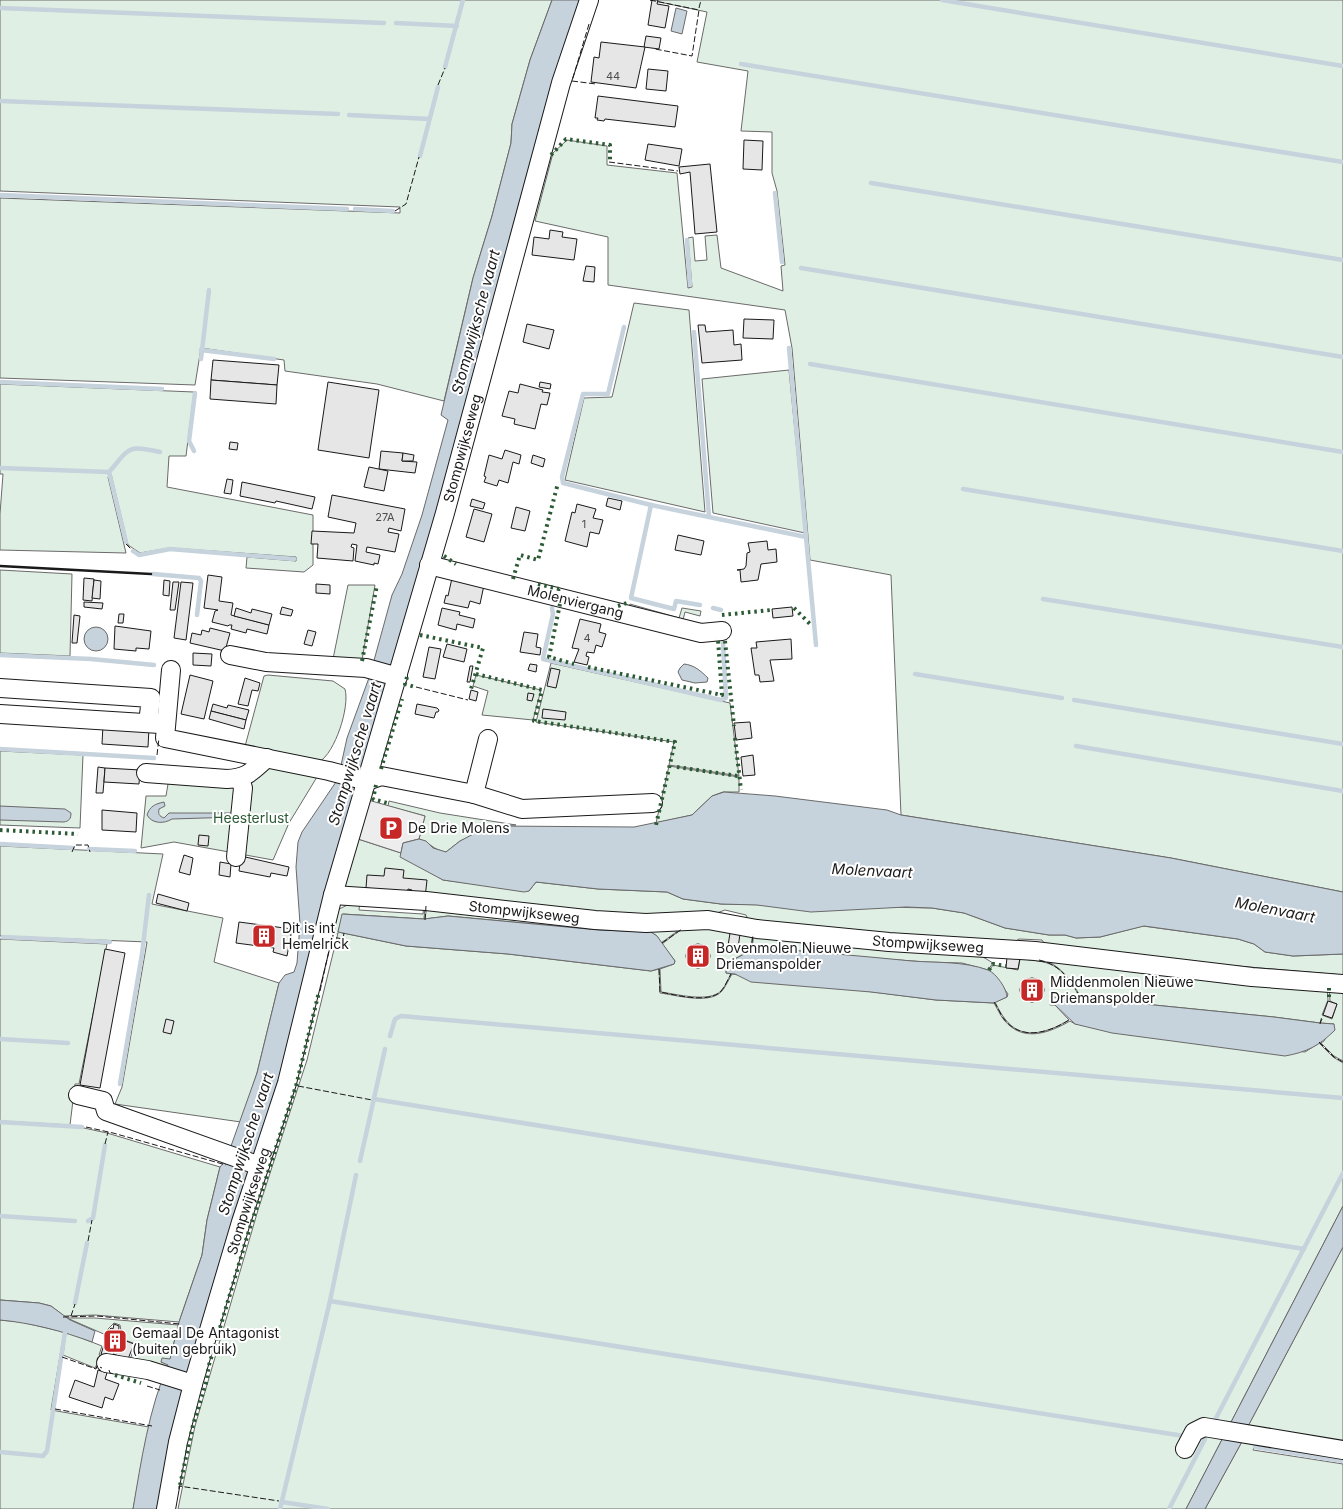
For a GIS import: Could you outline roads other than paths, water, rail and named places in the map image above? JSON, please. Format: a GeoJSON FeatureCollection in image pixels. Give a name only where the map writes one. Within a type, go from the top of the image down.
{"type":"FeatureCollection","features":[{"type":"Feature","properties":{"kind":"street","name":"Stompwijkseweg"},"geometry":{"type":"LineString","coordinates":[[166,1509],[190,1384],[257,1165],[287,1083],[333,895],[364,780],[461,457],[561,83],[589,0]]}},
{"type":"Feature","properties":{"kind":"street","name":"Molenviergang"},"geometry":{"type":"LineString","coordinates":[[429,565],[701,633],[722,631]]}},
{"type":"Feature","properties":{"kind":"street"},"geometry":{"type":"LineString","coordinates":[[230,655],[266,662],[366,668],[396,676]]}},
{"type":"Feature","properties":{"kind":"street"},"geometry":{"type":"LineString","coordinates":[[171,670],[168,725],[165,738],[364,780],[381,776],[474,794],[522,809],[653,802]]}},
{"type":"Feature","properties":{"kind":"street"},"geometry":{"type":"LineString","coordinates":[[0,688],[151,698],[148,724]]}},
{"type":"Feature","properties":{"kind":"street"},"geometry":{"type":"LineString","coordinates":[[0,714],[168,725]]}},
{"type":"Feature","properties":{"kind":"street"},"geometry":{"type":"LineString","coordinates":[[474,794],[488,739]]}},
{"type":"Feature","properties":{"kind":"street"},"geometry":{"type":"LineString","coordinates":[[146,773],[227,779],[240,778],[247,775],[267,758]]}},
{"type":"Feature","properties":{"kind":"street"},"geometry":{"type":"LineString","coordinates":[[236,857],[243,788],[240,778]]}},
{"type":"Feature","properties":{"kind":"street","name":"Stompwijkseweg"},"geometry":{"type":"LineString","coordinates":[[333,895],[426,901],[646,924],[708,920],[757,928],[888,942],[1035,951],[1252,977],[1343,984]]}},
{"type":"Feature","properties":{"kind":"street"},"geometry":{"type":"LineString","coordinates":[[78,1095],[103,1101],[106,1111],[257,1165]]}},
{"type":"Feature","properties":{"kind":"street"},"geometry":{"type":"LineString","coordinates":[[106,1363],[148,1370],[190,1384]]}},
{"type":"Feature","properties":{"kind":"street"},"geometry":{"type":"LineString","coordinates":[[1185,1449],[1194,1432],[1204,1427],[1343,1450]]}},
{"type":"Feature","properties":{"kind":"water","name":"Stompwijksche vaart"},"geometry":{"type":"Polygon","coordinates":[[[552,0],[581,0],[159,1509],[133,1509],[151,1417],[168,1365],[161,1362],[162,1358],[170,1359],[179,1322],[202,1255],[207,1220],[220,1167],[226,1160],[257,1073],[279,983],[285,975],[294,972],[297,963],[300,924],[296,867],[298,842],[302,832],[338,779],[347,738],[370,675],[392,595],[402,574],[422,515],[448,420],[441,415],[473,278],[492,216],[511,143],[512,124],[530,60],[552,0]]]}},
{"type":"Feature","properties":{"kind":"water"},"geometry":{"type":"Polygon","coordinates":[[[676,8],[687,11],[682,34],[671,31],[676,8]]]}},
{"type":"Feature","properties":{"kind":"water"},"geometry":{"type":"Polygon","coordinates":[[[96,627],[105,630],[108,639],[105,648],[96,651],[87,648],[84,639],[87,630],[96,627]]]}},
{"type":"Feature","properties":{"kind":"water"},"geometry":{"type":"Polygon","coordinates":[[[684,664],[700,671],[708,678],[707,682],[695,683],[682,680],[678,672],[684,664]]]}},
{"type":"Feature","properties":{"kind":"water","name":"Molenvaart"},"geometry":{"type":"Polygon","coordinates":[[[724,792],[775,796],[887,810],[901,815],[1171,858],[1343,892],[1343,954],[1293,956],[1265,952],[1254,944],[1238,939],[1144,926],[1100,937],[1076,938],[1065,935],[1049,935],[1005,928],[964,913],[932,908],[906,907],[811,912],[757,905],[721,904],[683,899],[667,892],[598,889],[536,882],[529,891],[524,892],[443,880],[400,857],[403,843],[419,839],[426,841],[433,848],[446,852],[460,841],[481,830],[495,826],[634,827],[692,815],[712,796],[724,792]]]}},
{"type":"Feature","properties":{"kind":"water"},"geometry":{"type":"Polygon","coordinates":[[[164,802],[165,806],[159,809],[159,812],[160,816],[164,818],[169,813],[236,813],[236,817],[172,819],[165,822],[155,822],[149,818],[147,815],[151,807],[164,802]]]}},
{"type":"Feature","properties":{"kind":"water"},"geometry":{"type":"Polygon","coordinates":[[[0,806],[65,809],[71,815],[64,822],[0,820],[0,806]]]}},
{"type":"Feature","properties":{"kind":"water"},"geometry":{"type":"Polygon","coordinates":[[[342,914],[424,919],[448,916],[599,930],[651,932],[657,936],[675,961],[674,964],[651,971],[508,954],[406,946],[338,932],[342,914]]]}},
{"type":"Feature","properties":{"kind":"water"},"geometry":{"type":"Polygon","coordinates":[[[756,948],[969,965],[988,970],[994,974],[1003,986],[1007,997],[994,1003],[936,1000],[871,992],[751,982],[735,974],[726,973],[727,963],[756,948]]]}},
{"type":"Feature","properties":{"kind":"water"},"geometry":{"type":"Polygon","coordinates":[[[1052,997],[1078,999],[1080,997],[1106,997],[1134,1003],[1334,1024],[1335,1030],[1312,1048],[1285,1056],[1112,1033],[1075,1024],[1055,1005],[1050,1005],[1052,997]]]}},
{"type":"Feature","properties":{"kind":"water"},"geometry":{"type":"Polygon","coordinates":[[[1343,1206],[1343,1247],[1205,1509],[1186,1509],[1343,1206]]]}},
{"type":"Feature","properties":{"kind":"water"},"geometry":{"type":"Polygon","coordinates":[[[0,1300],[39,1303],[51,1306],[70,1320],[95,1331],[92,1342],[47,1328],[0,1320],[0,1300]]]}},
{"type":"Feature","properties":{"kind":"waterway"},"geometry":{"type":"LineString","coordinates":[[445,67],[463,0]]}},
{"type":"Feature","properties":{"kind":"waterway"},"geometry":{"type":"LineString","coordinates":[[942,0],[1343,66]]}},
{"type":"Feature","properties":{"kind":"waterway"},"geometry":{"type":"LineString","coordinates":[[0,8],[384,23]]}},
{"type":"Feature","properties":{"kind":"waterway"},"geometry":{"type":"LineString","coordinates":[[396,23],[457,26]]}},
{"type":"Feature","properties":{"kind":"waterway"},"geometry":{"type":"LineString","coordinates":[[741,64],[1343,162]]}},
{"type":"Feature","properties":{"kind":"waterway"},"geometry":{"type":"LineString","coordinates":[[420,156],[438,87]]}},
{"type":"Feature","properties":{"kind":"waterway"},"geometry":{"type":"LineString","coordinates":[[0,101],[338,114]]}},
{"type":"Feature","properties":{"kind":"waterway"},"geometry":{"type":"LineString","coordinates":[[349,115],[429,119]]}},
{"type":"Feature","properties":{"kind":"waterway"},"geometry":{"type":"LineString","coordinates":[[871,183],[1343,260]]}},
{"type":"Feature","properties":{"kind":"waterway"},"geometry":{"type":"LineString","coordinates":[[775,193],[782,262]]}},
{"type":"Feature","properties":{"kind":"waterway"},"geometry":{"type":"LineString","coordinates":[[0,195],[347,209]]}},
{"type":"Feature","properties":{"kind":"waterway"},"geometry":{"type":"LineString","coordinates":[[355,209],[393,211]]}},
{"type":"Feature","properties":{"kind":"waterway"},"geometry":{"type":"LineString","coordinates":[[687,240],[690,285]]}},
{"type":"Feature","properties":{"kind":"waterway"},"geometry":{"type":"LineString","coordinates":[[801,268],[1343,357]]}},
{"type":"Feature","properties":{"kind":"waterway"},"geometry":{"type":"LineString","coordinates":[[201,359],[209,290]]}},
{"type":"Feature","properties":{"kind":"waterway"},"geometry":{"type":"LineString","coordinates":[[624,327],[608,394],[583,394],[562,477],[563,483],[651,505],[806,537],[816,645]]}},
{"type":"Feature","properties":{"kind":"waterway"},"geometry":{"type":"LineString","coordinates":[[694,332],[709,516]]}},
{"type":"Feature","properties":{"kind":"waterway"},"geometry":{"type":"LineString","coordinates":[[789,348],[806,537]]}},
{"type":"Feature","properties":{"kind":"waterway"},"geometry":{"type":"LineString","coordinates":[[201,350],[274,359]]}},
{"type":"Feature","properties":{"kind":"waterway"},"geometry":{"type":"LineString","coordinates":[[810,364],[1343,452]]}},
{"type":"Feature","properties":{"kind":"waterway"},"geometry":{"type":"LineString","coordinates":[[0,382],[162,389]]}},
{"type":"Feature","properties":{"kind":"waterway"},"geometry":{"type":"LineString","coordinates":[[194,451],[189,441],[195,393]]}},
{"type":"Feature","properties":{"kind":"waterway"},"geometry":{"type":"LineString","coordinates":[[109,472],[126,453],[135,448],[160,452]]}},
{"type":"Feature","properties":{"kind":"waterway"},"geometry":{"type":"LineString","coordinates":[[0,468],[109,472],[126,542]]}},
{"type":"Feature","properties":{"kind":"waterway"},"geometry":{"type":"LineString","coordinates":[[963,489],[1343,551]]}},
{"type":"Feature","properties":{"kind":"waterway"},"geometry":{"type":"LineString","coordinates":[[651,505],[631,598],[674,609],[676,601],[700,605]]}},
{"type":"Feature","properties":{"kind":"waterway"},"geometry":{"type":"LineString","coordinates":[[133,551],[139,555],[170,549],[294,559]]}},
{"type":"Feature","properties":{"kind":"waterway"},"geometry":{"type":"LineString","coordinates":[[153,574],[199,578],[201,581],[197,615]]}},
{"type":"Feature","properties":{"kind":"waterway"},"geometry":{"type":"LineString","coordinates":[[1043,599],[1343,647]]}},
{"type":"Feature","properties":{"kind":"waterway"},"geometry":{"type":"LineString","coordinates":[[552,608],[553,614],[543,659],[721,700],[726,698],[723,643]]}},
{"type":"Feature","properties":{"kind":"waterway"},"geometry":{"type":"LineString","coordinates":[[713,608],[721,610]]}},
{"type":"Feature","properties":{"kind":"waterway"},"geometry":{"type":"LineString","coordinates":[[0,655],[91,659],[154,665]]}},
{"type":"Feature","properties":{"kind":"waterway"},"geometry":{"type":"LineString","coordinates":[[915,674],[1062,698]]}},
{"type":"Feature","properties":{"kind":"waterway"},"geometry":{"type":"LineString","coordinates":[[1074,700],[1343,744]]}},
{"type":"Feature","properties":{"kind":"waterway"},"geometry":{"type":"LineString","coordinates":[[1076,746],[1343,791]]}},
{"type":"Feature","properties":{"kind":"waterway"},"geometry":{"type":"LineString","coordinates":[[0,749],[154,758]]}},
{"type":"Feature","properties":{"kind":"waterway"},"geometry":{"type":"LineString","coordinates":[[0,844],[73,848]]}},
{"type":"Feature","properties":{"kind":"waterway"},"geometry":{"type":"LineString","coordinates":[[89,849],[135,851]]}},
{"type":"Feature","properties":{"kind":"waterway"},"geometry":{"type":"LineString","coordinates":[[120,1084],[142,954],[149,895]]}},
{"type":"Feature","properties":{"kind":"waterway"},"geometry":{"type":"LineString","coordinates":[[3,937],[110,942]]}},
{"type":"Feature","properties":{"kind":"waterway"},"geometry":{"type":"LineString","coordinates":[[390,1036],[395,1019],[401,1016],[1343,1098]]}},
{"type":"Feature","properties":{"kind":"waterway"},"geometry":{"type":"LineString","coordinates":[[0,1039],[68,1043]]}},
{"type":"Feature","properties":{"kind":"waterway"},"geometry":{"type":"LineString","coordinates":[[360,1161],[385,1049]]}},
{"type":"Feature","properties":{"kind":"waterway"},"geometry":{"type":"LineString","coordinates":[[374,1099],[1304,1249]]}},
{"type":"Feature","properties":{"kind":"waterway"},"geometry":{"type":"LineString","coordinates":[[0,1122],[82,1127]]}},
{"type":"Feature","properties":{"kind":"waterway"},"geometry":{"type":"LineString","coordinates":[[88,1221],[93,1218],[105,1145]]}},
{"type":"Feature","properties":{"kind":"waterway"},"geometry":{"type":"LineString","coordinates":[[1215,1420],[1343,1173]]}},
{"type":"Feature","properties":{"kind":"waterway"},"geometry":{"type":"LineString","coordinates":[[280,1509],[330,1301],[356,1175]]}},
{"type":"Feature","properties":{"kind":"waterway"},"geometry":{"type":"LineString","coordinates":[[0,1216],[75,1221]]}},
{"type":"Feature","properties":{"kind":"waterway"},"geometry":{"type":"LineString","coordinates":[[75,1303],[87,1243]]}},
{"type":"Feature","properties":{"kind":"waterway"},"geometry":{"type":"LineString","coordinates":[[330,1301],[1184,1436]]}},
{"type":"Feature","properties":{"kind":"waterway"},"geometry":{"type":"LineString","coordinates":[[0,1452],[43,1456],[47,1451],[65,1332]]}},
{"type":"Feature","properties":{"kind":"waterway"},"geometry":{"type":"LineString","coordinates":[[1169,1509],[1205,1439]]}},
{"type":"Feature","properties":{"kind":"waterway"},"geometry":{"type":"LineString","coordinates":[[1255,1447],[1343,1461]]}},
{"type":"Feature","properties":{"kind":"waterway"},"geometry":{"type":"LineString","coordinates":[[282,1502],[328,1509]]}},
{"type":"Feature","properties":{"kind":"place","name":"De Drie Molens"},"geometry":{"type":"Point","coordinates":[391,828]}},
{"type":"Feature","properties":{"kind":"place","name":"Dit is int Hemelrick"},"geometry":{"type":"Point","coordinates":[264,936]}},
{"type":"Feature","properties":{"kind":"place","name":"Bovenmolen Nieuwe Driemanspolder"},"geometry":{"type":"Point","coordinates":[698,956]}},
{"type":"Feature","properties":{"kind":"place","name":"Middenmolen Nieuwe Driemanspolder"},"geometry":{"type":"Point","coordinates":[1032,990]}},
{"type":"Feature","properties":{"kind":"place","name":"Gemaal De Antagonist (buiten gebruik)"},"geometry":{"type":"Point","coordinates":[115,1341]}},
{"type":"Feature","properties":{"kind":"park label","name":"Heesterlust"},"geometry":{"type":"Point","coordinates":[251,818]}}]}
